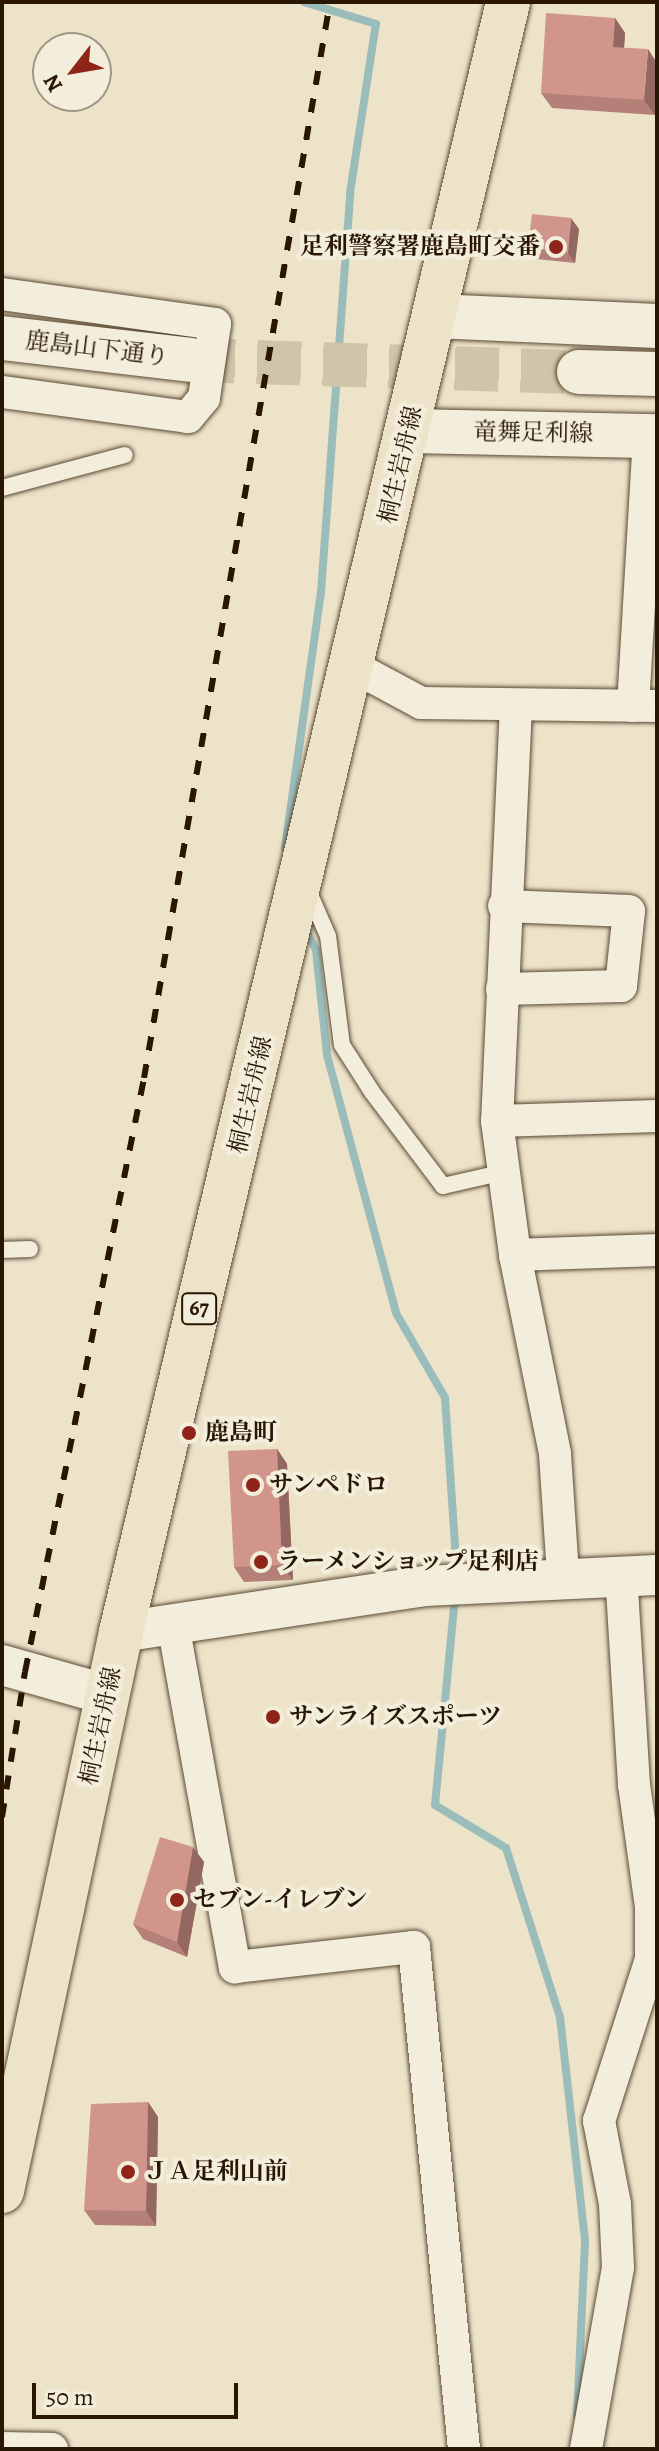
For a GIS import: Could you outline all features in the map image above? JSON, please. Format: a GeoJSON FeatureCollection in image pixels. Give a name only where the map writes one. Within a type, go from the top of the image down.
{"type":"FeatureCollection","features":[{"type":"Feature","properties":{"kind":"main road","name":"桐生岩舟線"},"geometry":{"type":"LineString","coordinates":[[2,2191],[121,1632],[354,667],[508,2]]}},
{"type":"Feature","properties":{"kind":"main road"},"geometry":{"type":"LineString","coordinates":[[435,316],[657,326]]}},
{"type":"Feature","properties":{"kind":"main road","name":"鹿島山下通り"},"geometry":{"type":"LineString","coordinates":[[2,338],[191,360]]}},
{"type":"Feature","properties":{"kind":"main road"},"geometry":{"type":"LineString","coordinates":[[579,372],[657,374]]}},
{"type":"Feature","properties":{"kind":"main road","name":"竜舞足利線"},"geometry":{"type":"LineString","coordinates":[[410,431],[653,436]]}},
{"type":"Feature","properties":{"kind":"street"},"geometry":{"type":"LineString","coordinates":[[2,294],[215,324],[204,398],[188,417],[2,392]]}},
{"type":"Feature","properties":{"kind":"street"},"geometry":{"type":"LineString","coordinates":[[354,667],[421,703],[645,706],[653,436]]}},
{"type":"Feature","properties":{"kind":"street"},"geometry":{"type":"LineString","coordinates":[[516,705],[504,906],[497,1121],[515,1255],[555,1454],[563,1576]]}},
{"type":"Feature","properties":{"kind":"street"},"geometry":{"type":"LineString","coordinates":[[502,989],[621,986],[629,911],[504,906]]}},
{"type":"Feature","properties":{"kind":"street"},"geometry":{"type":"LineString","coordinates":[[497,1121],[657,1116]]}},
{"type":"Feature","properties":{"kind":"street"},"geometry":{"type":"LineString","coordinates":[[515,1255],[657,1250]]}},
{"type":"Feature","properties":{"kind":"street"},"geometry":{"type":"LineString","coordinates":[[121,1632],[424,1586],[563,1576],[639,1575],[634,1785],[651,1907],[651,1959],[599,2121],[615,2204],[618,2268],[586,2449]]}},
{"type":"Feature","properties":{"kind":"street"},"geometry":{"type":"LineString","coordinates":[[173,1624],[235,1967],[414,1947],[464,2449]]}},
{"type":"Feature","properties":{"kind":"street"},"geometry":{"type":"LineString","coordinates":[[2,1665],[108,1695]]}},
{"type":"Feature","properties":{"kind":"street"},"geometry":{"type":"LineString","coordinates":[[2,2448],[52,2449]]}},
{"type":"Feature","properties":{"kind":"lane"},"geometry":{"type":"LineString","coordinates":[[2,488],[125,455]]}},
{"type":"Feature","properties":{"kind":"lane"},"geometry":{"type":"LineString","coordinates":[[303,878],[328,936],[342,1045],[372,1092],[443,1186],[504,1172]]}},
{"type":"Feature","properties":{"kind":"lane"},"geometry":{"type":"LineString","coordinates":[[2,1250],[30,1249]]}},
{"type":"Feature","properties":{"kind":"building"},"geometry":{"type":"Polygon","coordinates":[[[546,13],[615,18],[613,47],[648,49],[644,100],[541,93],[546,13]]]}},
{"type":"Feature","properties":{"kind":"building"},"geometry":{"type":"Polygon","coordinates":[[[532,214],[571,218],[568,253],[528,248],[532,214]]]}},
{"type":"Feature","properties":{"kind":"building"},"geometry":{"type":"Polygon","coordinates":[[[277,1449],[282,1565],[234,1567],[228,1451],[277,1449]]]}},
{"type":"Feature","properties":{"kind":"building"},"geometry":{"type":"Polygon","coordinates":[[[160,1837],[193,1847],[177,1942],[133,1924],[160,1837]]]}},
{"type":"Feature","properties":{"kind":"building","name":"ＪＡ足利山前"},"geometry":{"type":"Polygon","coordinates":[[[148,2102],[146,2211],[84,2210],[91,2104],[148,2102]]]}},
{"type":"Feature","properties":{"kind":"waterway"},"geometry":{"type":"LineString","coordinates":[[285,848],[321,592],[350,193],[376,24],[304,2]]}},
{"type":"Feature","properties":{"kind":"waterway"},"geometry":{"type":"LineString","coordinates":[[304,927],[316,950],[327,1055],[396,1313],[445,1398],[457,1575]]}},
{"type":"Feature","properties":{"kind":"waterway"},"geometry":{"type":"LineString","coordinates":[[455,1597],[435,1805],[506,1848],[560,2017],[585,2241],[577,2416]]}},
{"type":"Feature","properties":{"kind":"tunnel"},"geometry":{"type":"LineString","coordinates":[[191,360],[579,372]]}},
{"type":"Feature","properties":{"kind":"railway"},"geometry":{"type":"LineString","coordinates":[[2,1817],[25,1672],[144,1078],[330,2]]}},
{"type":"Feature","properties":{"kind":"place","name":"足利警察署鹿島町交番"},"geometry":{"type":"Point","coordinates":[556,247]}},
{"type":"Feature","properties":{"kind":"place","name":"鹿島町"},"geometry":{"type":"Point","coordinates":[189,1433]}},
{"type":"Feature","properties":{"kind":"place","name":"サンペドロ"},"geometry":{"type":"Point","coordinates":[253,1485]}},
{"type":"Feature","properties":{"kind":"place","name":"ラーメンショップ足利店"},"geometry":{"type":"Point","coordinates":[261,1562]}},
{"type":"Feature","properties":{"kind":"place","name":"サンライズスポーツ"},"geometry":{"type":"Point","coordinates":[273,1717]}},
{"type":"Feature","properties":{"kind":"place","name":"セブン-イレブン"},"geometry":{"type":"Point","coordinates":[177,1900]}},
{"type":"Feature","properties":{"kind":"place","name":"ＪＡ足利山前"},"geometry":{"type":"Point","coordinates":[128,2172]}}]}
